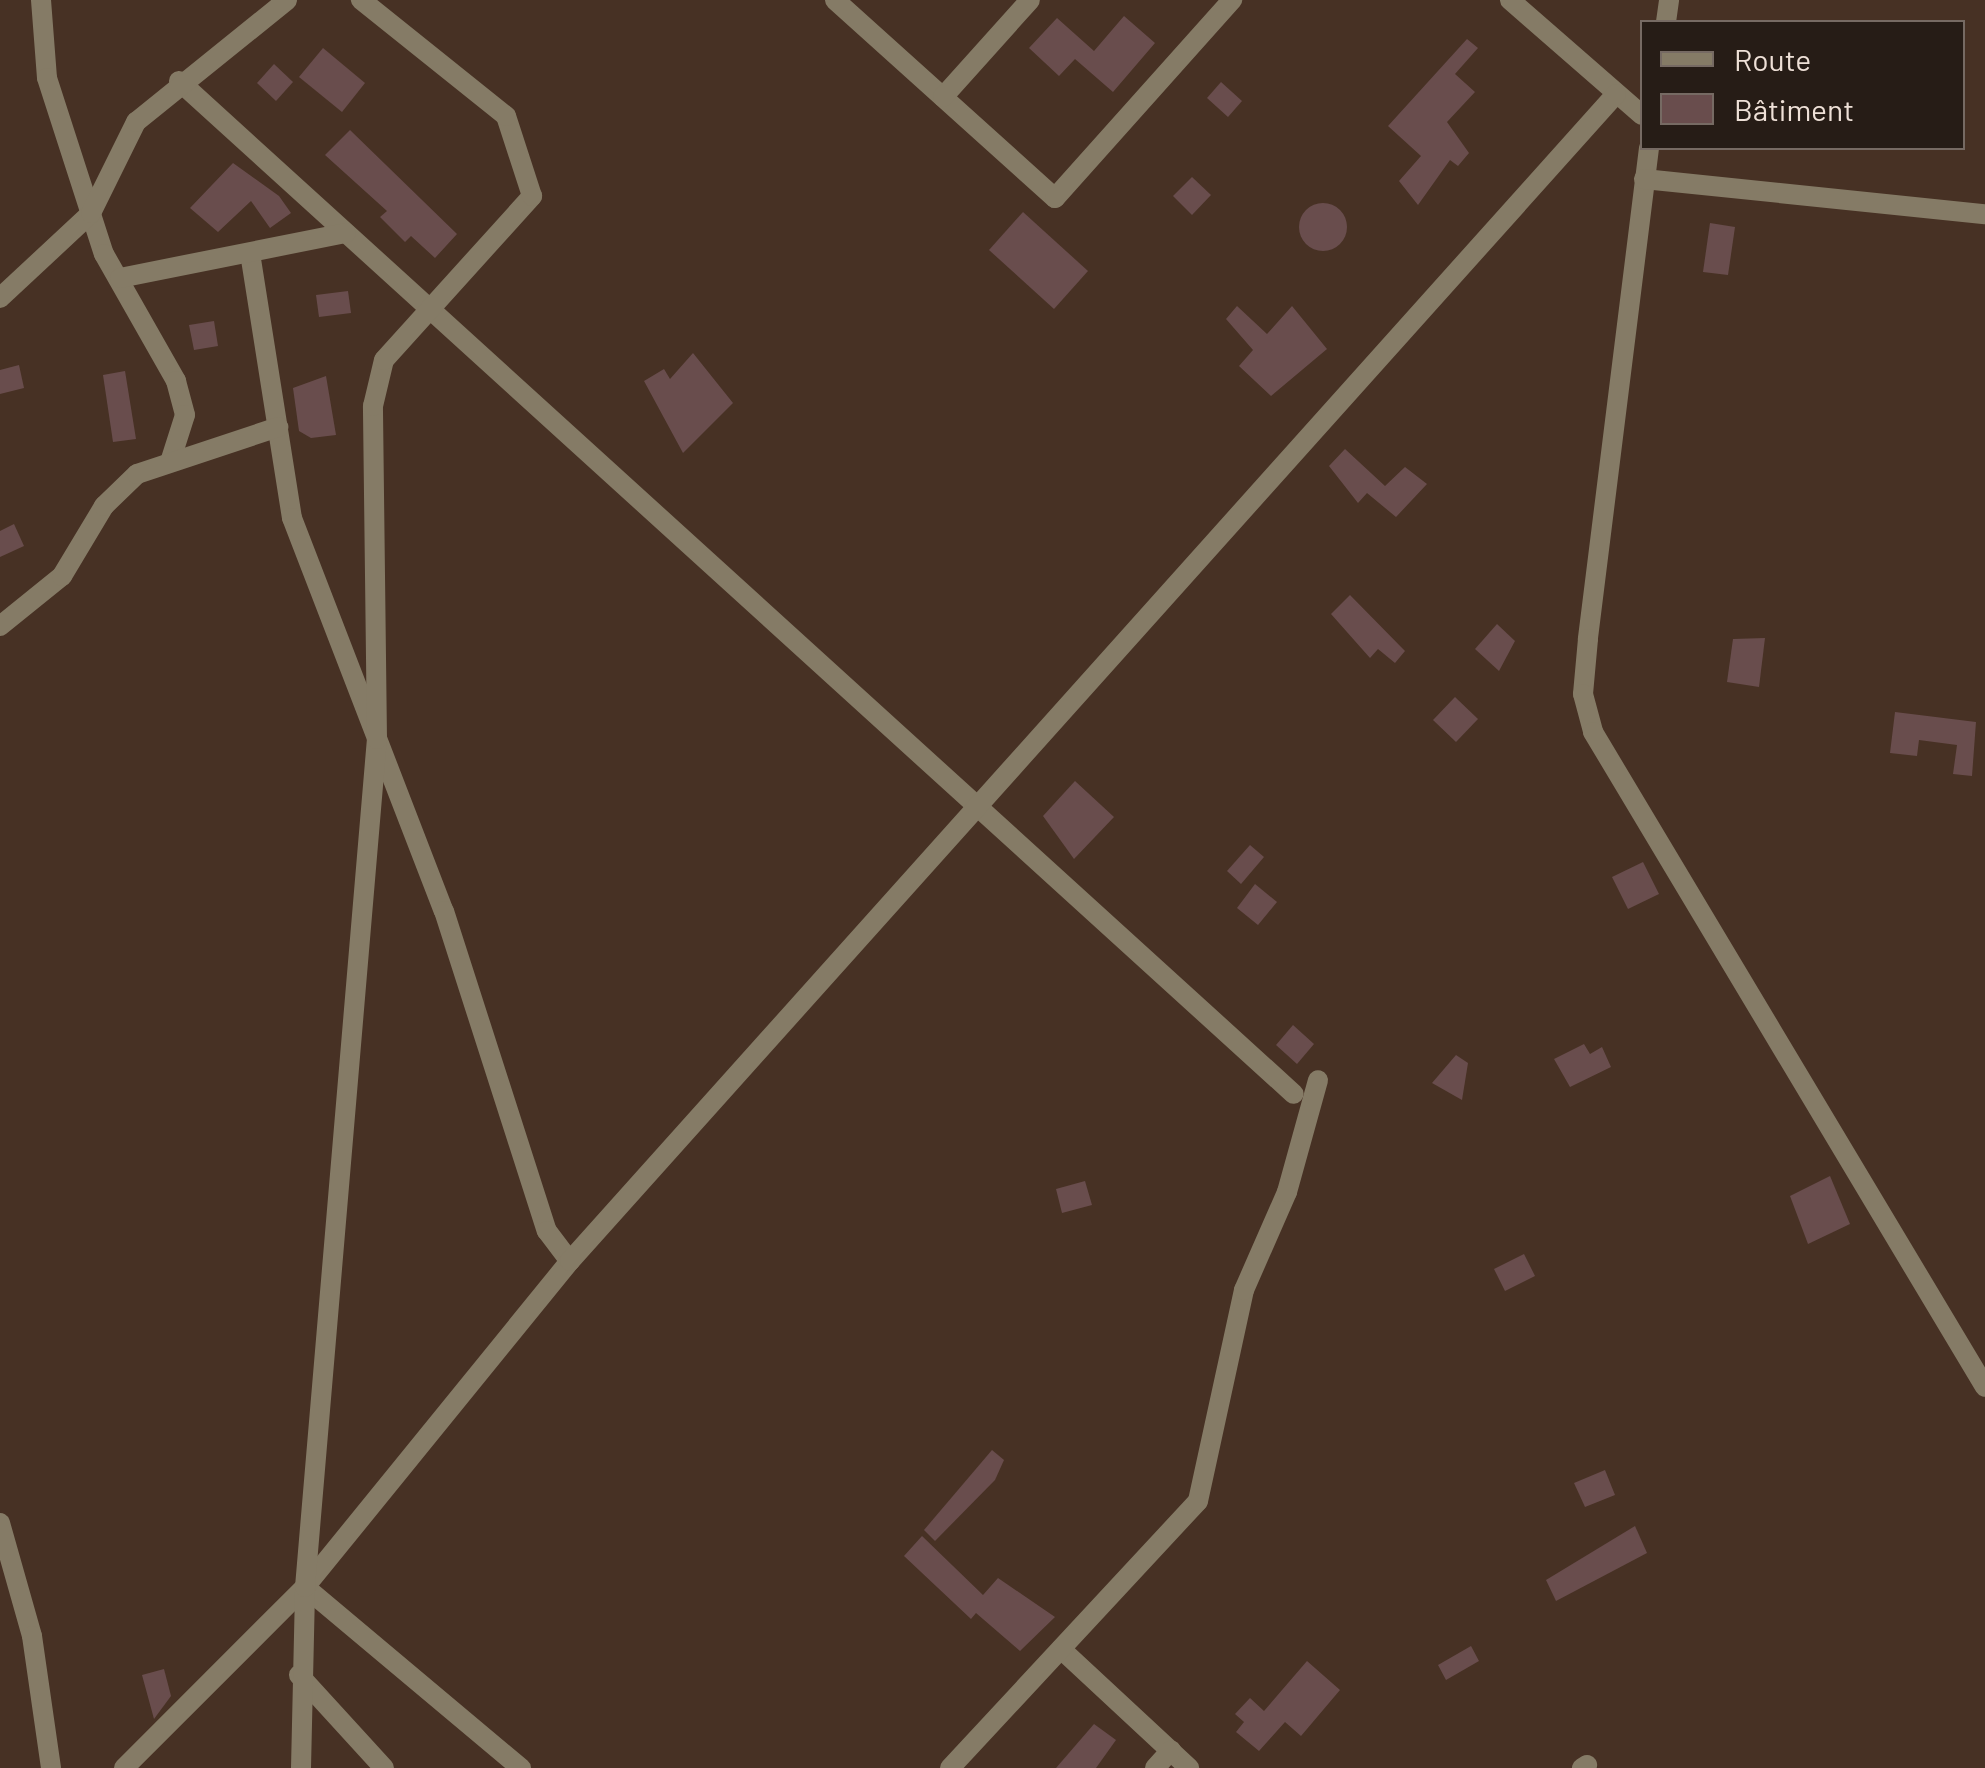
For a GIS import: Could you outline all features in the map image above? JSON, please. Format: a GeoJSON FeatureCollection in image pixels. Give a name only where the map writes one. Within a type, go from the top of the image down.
{"type":"FeatureCollection","features":[{"type":"Feature","properties":{"kind":"street"},"geometry":{"type":"LineString","coordinates":[[40,0],[47,78],[91,212],[120,278],[176,381],[185,415],[170,462]]}},
{"type":"Feature","properties":{"kind":"street"},"geometry":{"type":"LineString","coordinates":[[0,298],[91,212],[136,122],[179,81],[286,0]]}},
{"type":"Feature","properties":{"kind":"street"},"geometry":{"type":"LineString","coordinates":[[301,1768],[299,1675],[305,1587],[376,740],[373,406],[384,360],[435,314],[528,208],[529,170],[506,116],[361,0]]}},
{"type":"Feature","properties":{"kind":"street"},"geometry":{"type":"LineString","coordinates":[[835,0],[1055,198],[1232,0]]}},
{"type":"Feature","properties":{"kind":"street"},"geometry":{"type":"LineString","coordinates":[[943,97],[1030,0]]}},
{"type":"Feature","properties":{"kind":"street"},"geometry":{"type":"LineString","coordinates":[[1510,0],[1640,113]]}},
{"type":"Feature","properties":{"kind":"street"},"geometry":{"type":"LineString","coordinates":[[179,81],[1294,1094]]}},
{"type":"Feature","properties":{"kind":"street"},"geometry":{"type":"LineString","coordinates":[[124,1768],[305,1587],[570,1261],[1616,94]]}},
{"type":"Feature","properties":{"kind":"street"},"geometry":{"type":"LineString","coordinates":[[1648,150],[1588,639],[1583,694],[1592,732],[1985,1387]]}},
{"type":"Feature","properties":{"kind":"street"},"geometry":{"type":"LineString","coordinates":[[1644,179],[1985,214]]}},
{"type":"Feature","properties":{"kind":"street"},"geometry":{"type":"LineString","coordinates":[[120,278],[346,233]]}},
{"type":"Feature","properties":{"kind":"street"},"geometry":{"type":"LineString","coordinates":[[250,253],[292,518],[444,911],[547,1230],[570,1261]]}},
{"type":"Feature","properties":{"kind":"street"},"geometry":{"type":"LineString","coordinates":[[0,626],[62,576],[120,487],[170,462],[278,427]]}},
{"type":"Feature","properties":{"kind":"street"},"geometry":{"type":"LineString","coordinates":[[950,1768],[1198,1501],[1234,1327],[1318,1080]]}},
{"type":"Feature","properties":{"kind":"street"},"geometry":{"type":"LineString","coordinates":[[0,1522],[32,1636],[50,1768]]}},
{"type":"Feature","properties":{"kind":"street"},"geometry":{"type":"LineString","coordinates":[[305,1587],[521,1768]]}},
{"type":"Feature","properties":{"kind":"street"},"geometry":{"type":"LineString","coordinates":[[1061,1650],[1189,1768]]}},
{"type":"Feature","properties":{"kind":"street"},"geometry":{"type":"LineString","coordinates":[[299,1675],[384,1768]]}},
{"type":"Feature","properties":{"kind":"street"},"geometry":{"type":"LineString","coordinates":[[1154,1768],[1171,1750]]}},
{"type":"Feature","properties":{"kind":"building"},"geometry":{"type":"Polygon","coordinates":[[[1124,16],[1155,43],[1113,92],[1075,59],[1059,76],[1029,48],[1057,18],[1094,51],[1124,16]]]}},
{"type":"Feature","properties":{"kind":"building"},"geometry":{"type":"Polygon","coordinates":[[[1467,39],[1478,48],[1455,74],[1475,92],[1447,122],[1469,153],[1458,166],[1450,160],[1418,205],[1399,181],[1421,156],[1388,126],[1467,39]]]}},
{"type":"Feature","properties":{"kind":"building"},"geometry":{"type":"Polygon","coordinates":[[[323,48],[365,83],[342,112],[299,77],[323,48]]]}},
{"type":"Feature","properties":{"kind":"building"},"geometry":{"type":"Polygon","coordinates":[[[274,64],[293,82],[276,101],[257,83],[274,64]]]}},
{"type":"Feature","properties":{"kind":"building"},"geometry":{"type":"Polygon","coordinates":[[[1221,82],[1242,101],[1228,117],[1207,98],[1221,82]]]}},
{"type":"Feature","properties":{"kind":"building"},"geometry":{"type":"Polygon","coordinates":[[[350,130],[457,234],[435,258],[411,236],[405,242],[380,217],[387,211],[325,155],[350,130]]]}},
{"type":"Feature","properties":{"kind":"building"},"geometry":{"type":"Polygon","coordinates":[[[233,163],[279,196],[291,213],[270,228],[251,201],[218,232],[190,208],[233,163]]]}},
{"type":"Feature","properties":{"kind":"building"},"geometry":{"type":"Polygon","coordinates":[[[1192,177],[1211,195],[1192,215],[1173,196],[1192,177]]]}},
{"type":"Feature","properties":{"kind":"building"},"geometry":{"type":"Polygon","coordinates":[[[1323,203],[1340,210],[1347,227],[1340,244],[1323,251],[1306,244],[1299,227],[1306,210],[1323,203]]]}},
{"type":"Feature","properties":{"kind":"building"},"geometry":{"type":"Polygon","coordinates":[[[1023,212],[1088,271],[1054,309],[989,250],[1023,212]]]}},
{"type":"Feature","properties":{"kind":"building"},"geometry":{"type":"Polygon","coordinates":[[[1710,223],[1735,227],[1728,275],[1703,272],[1710,223]]]}},
{"type":"Feature","properties":{"kind":"building"},"geometry":{"type":"Polygon","coordinates":[[[348,291],[351,313],[319,317],[316,295],[348,291]]]}},
{"type":"Feature","properties":{"kind":"building"},"geometry":{"type":"Polygon","coordinates":[[[1237,306],[1267,334],[1292,306],[1327,349],[1271,396],[1239,366],[1253,350],[1226,319],[1237,306]]]}},
{"type":"Feature","properties":{"kind":"building"},"geometry":{"type":"Polygon","coordinates":[[[214,321],[218,346],[194,350],[189,325],[214,321]]]}},
{"type":"Feature","properties":{"kind":"building"},"geometry":{"type":"Polygon","coordinates":[[[693,353],[733,403],[683,453],[644,381],[664,369],[670,379],[693,353]]]}},
{"type":"Feature","properties":{"kind":"building"},"geometry":{"type":"Polygon","coordinates":[[[19,365],[24,388],[0,394],[0,370],[19,365]]]}},
{"type":"Feature","properties":{"kind":"building"},"geometry":{"type":"Polygon","coordinates":[[[125,371],[136,439],[113,442],[103,375],[125,371]]]}},
{"type":"Feature","properties":{"kind":"building"},"geometry":{"type":"Polygon","coordinates":[[[326,376],[336,435],[311,438],[299,431],[293,388],[326,376]]]}},
{"type":"Feature","properties":{"kind":"building"},"geometry":{"type":"Polygon","coordinates":[[[1345,449],[1385,486],[1405,467],[1427,484],[1396,517],[1367,493],[1358,503],[1329,466],[1345,449]]]}},
{"type":"Feature","properties":{"kind":"building"},"geometry":{"type":"Polygon","coordinates":[[[14,524],[24,546],[0,557],[0,531],[14,524]]]}},
{"type":"Feature","properties":{"kind":"building"},"geometry":{"type":"Polygon","coordinates":[[[1350,595],[1405,651],[1395,663],[1378,649],[1370,658],[1331,614],[1350,595]]]}},
{"type":"Feature","properties":{"kind":"building"},"geometry":{"type":"Polygon","coordinates":[[[1497,624],[1515,641],[1499,671],[1475,649],[1497,624]]]}},
{"type":"Feature","properties":{"kind":"building"},"geometry":{"type":"Polygon","coordinates":[[[1765,638],[1759,687],[1727,682],[1733,639],[1765,638]]]}},
{"type":"Feature","properties":{"kind":"building"},"geometry":{"type":"Polygon","coordinates":[[[1455,697],[1478,719],[1456,742],[1433,720],[1455,697]]]}},
{"type":"Feature","properties":{"kind":"building"},"geometry":{"type":"Polygon","coordinates":[[[1895,712],[1976,722],[1972,776],[1953,774],[1957,745],[1919,740],[1917,756],[1890,753],[1895,712]]]}},
{"type":"Feature","properties":{"kind":"building"},"geometry":{"type":"Polygon","coordinates":[[[1075,781],[1114,817],[1074,859],[1043,816],[1075,781]]]}},
{"type":"Feature","properties":{"kind":"building"},"geometry":{"type":"Polygon","coordinates":[[[1250,845],[1264,857],[1241,884],[1227,871],[1250,845]]]}},
{"type":"Feature","properties":{"kind":"building"},"geometry":{"type":"Polygon","coordinates":[[[1643,862],[1659,894],[1628,909],[1612,877],[1643,862]]]}},
{"type":"Feature","properties":{"kind":"building"},"geometry":{"type":"Polygon","coordinates":[[[1255,884],[1277,902],[1258,925],[1237,908],[1255,884]]]}},
{"type":"Feature","properties":{"kind":"building"},"geometry":{"type":"Polygon","coordinates":[[[1293,1025],[1314,1044],[1297,1064],[1276,1045],[1293,1025]]]}},
{"type":"Feature","properties":{"kind":"building"},"geometry":{"type":"Polygon","coordinates":[[[1584,1044],[1590,1054],[1602,1047],[1611,1067],[1570,1087],[1554,1059],[1584,1044]]]}},
{"type":"Feature","properties":{"kind":"building"},"geometry":{"type":"Polygon","coordinates":[[[1456,1055],[1468,1063],[1462,1100],[1432,1083],[1456,1055]]]}},
{"type":"Feature","properties":{"kind":"building"},"geometry":{"type":"Polygon","coordinates":[[[1830,1176],[1850,1224],[1808,1244],[1790,1196],[1830,1176]]]}},
{"type":"Feature","properties":{"kind":"building"},"geometry":{"type":"Polygon","coordinates":[[[1085,1181],[1092,1205],[1062,1213],[1056,1189],[1085,1181]]]}},
{"type":"Feature","properties":{"kind":"building"},"geometry":{"type":"Polygon","coordinates":[[[1524,1254],[1535,1276],[1505,1291],[1494,1269],[1524,1254]]]}},
{"type":"Feature","properties":{"kind":"building"},"geometry":{"type":"Polygon","coordinates":[[[992,1450],[1004,1460],[995,1480],[935,1541],[924,1530],[992,1450]]]}},
{"type":"Feature","properties":{"kind":"building"},"geometry":{"type":"Polygon","coordinates":[[[1605,1470],[1615,1495],[1585,1507],[1574,1483],[1605,1470]]]}},
{"type":"Feature","properties":{"kind":"building"},"geometry":{"type":"Polygon","coordinates":[[[1635,1526],[1647,1553],[1556,1601],[1546,1580],[1635,1526]]]}},
{"type":"Feature","properties":{"kind":"building"},"geometry":{"type":"Polygon","coordinates":[[[922,1536],[983,1595],[998,1578],[1055,1617],[1020,1651],[976,1613],[971,1619],[904,1556],[922,1536]]]}},
{"type":"Feature","properties":{"kind":"building"},"geometry":{"type":"Polygon","coordinates":[[[1471,1646],[1479,1661],[1446,1680],[1438,1665],[1471,1646]]]}},
{"type":"Feature","properties":{"kind":"building"},"geometry":{"type":"Polygon","coordinates":[[[1307,1661],[1340,1690],[1301,1736],[1285,1722],[1259,1751],[1236,1732],[1244,1722],[1235,1714],[1250,1698],[1264,1711],[1307,1661]]]}},
{"type":"Feature","properties":{"kind":"building"},"geometry":{"type":"Polygon","coordinates":[[[164,1669],[171,1696],[154,1719],[142,1675],[164,1669]]]}},
{"type":"Feature","properties":{"kind":"building"},"geometry":{"type":"Polygon","coordinates":[[[1094,1724],[1116,1740],[1096,1768],[1056,1768],[1094,1724]]]}}]}
